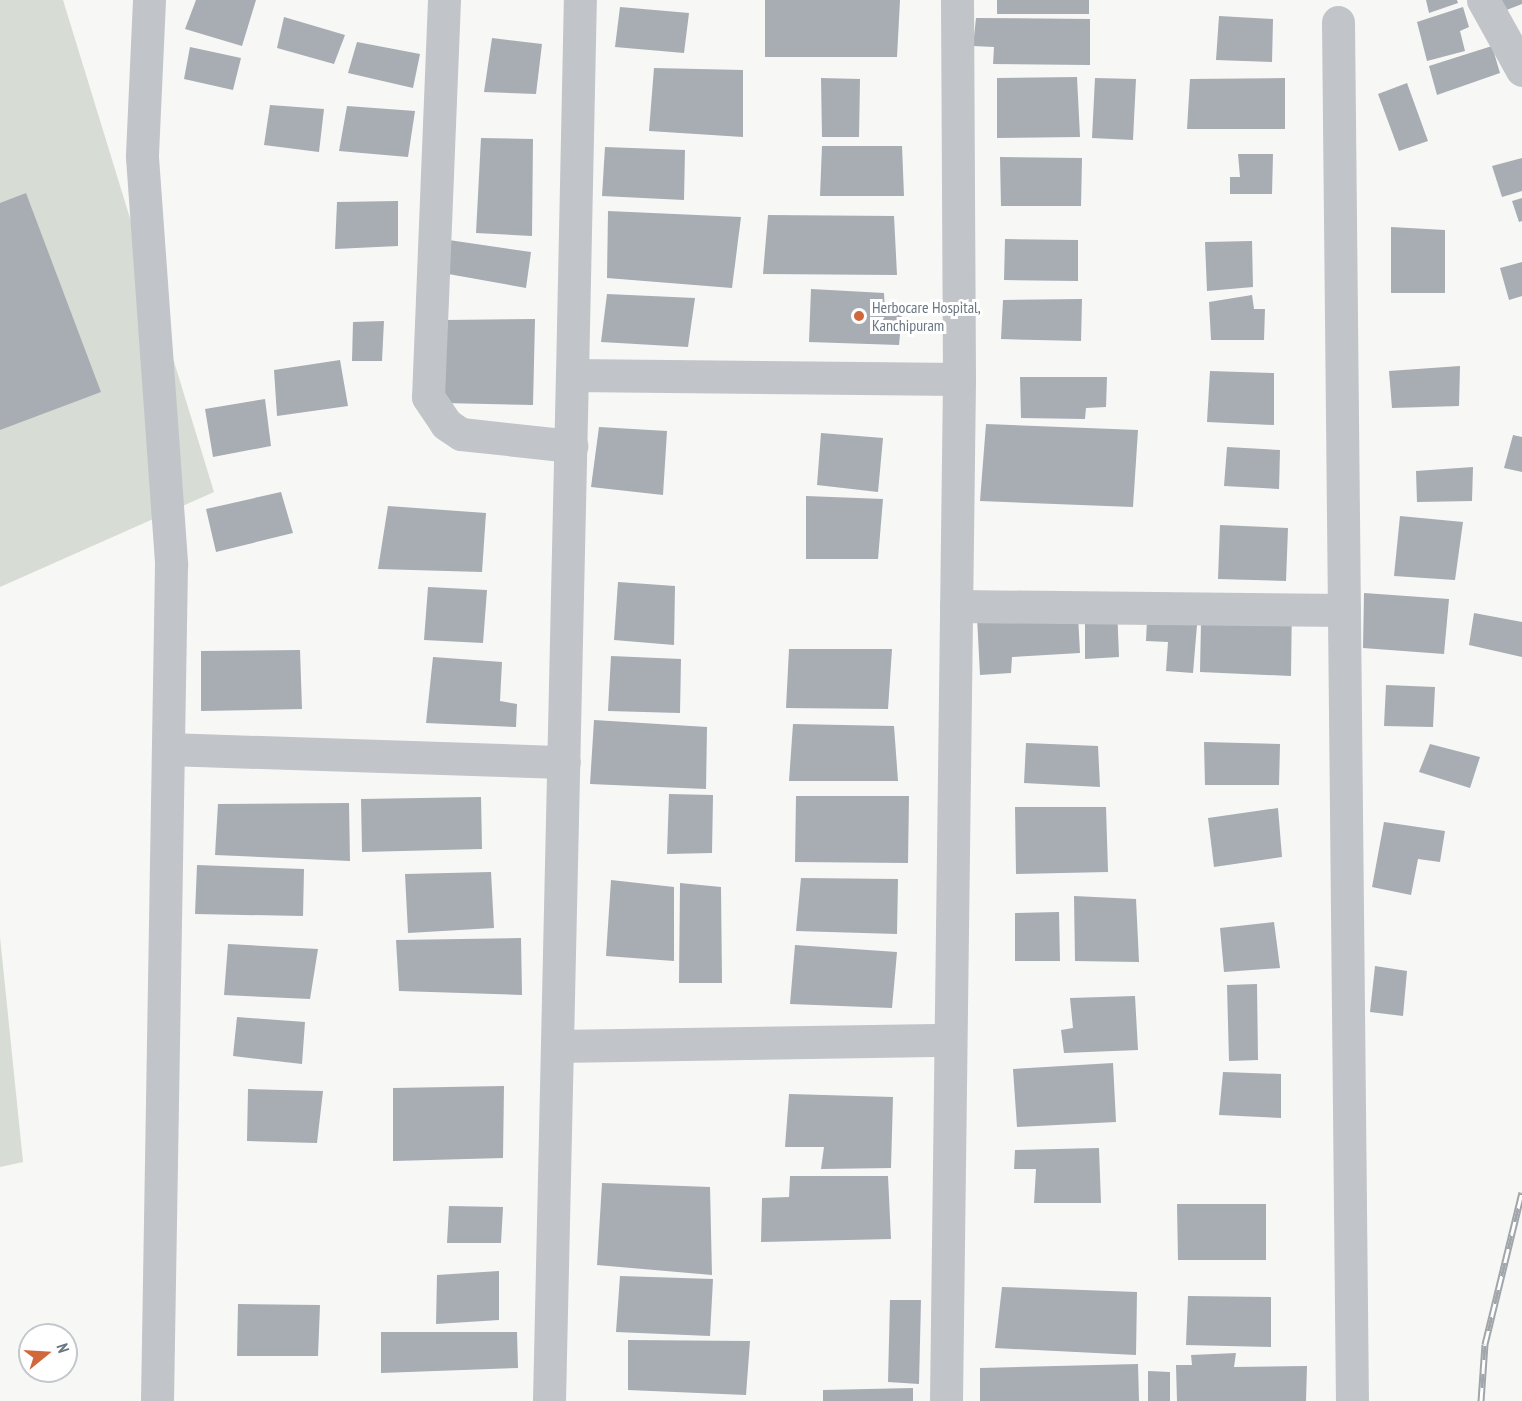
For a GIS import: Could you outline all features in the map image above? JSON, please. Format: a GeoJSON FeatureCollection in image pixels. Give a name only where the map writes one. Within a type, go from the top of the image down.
{"type":"FeatureCollection","features":[{"type":"Feature","properties":{"kind":"street"},"geometry":{"type":"LineString","coordinates":[[149,0],[142,157],[171,565],[158,1401]]}},
{"type":"Feature","properties":{"kind":"street"},"geometry":{"type":"LineString","coordinates":[[444,0],[428,397],[446,424],[461,434],[571,446]]}},
{"type":"Feature","properties":{"kind":"street"},"geometry":{"type":"LineString","coordinates":[[549,1401],[580,0]]}},
{"type":"Feature","properties":{"kind":"street"},"geometry":{"type":"LineString","coordinates":[[946,1401],[959,380],[957,0]]}},
{"type":"Feature","properties":{"kind":"street"},"geometry":{"type":"LineString","coordinates":[[1483,0],[1522,70]]}},
{"type":"Feature","properties":{"kind":"street"},"geometry":{"type":"LineString","coordinates":[[1338,22],[1352,1401]]}},
{"type":"Feature","properties":{"kind":"street"},"geometry":{"type":"LineString","coordinates":[[572,375],[959,380]]}},
{"type":"Feature","properties":{"kind":"street"},"geometry":{"type":"LineString","coordinates":[[956,606],[1344,610]]}},
{"type":"Feature","properties":{"kind":"street"},"geometry":{"type":"LineString","coordinates":[[168,749],[564,762]]}},
{"type":"Feature","properties":{"kind":"street"},"geometry":{"type":"LineString","coordinates":[[557,1046],[950,1040]]}},
{"type":"Feature","properties":{"kind":"shaded area"},"geometry":{"type":"Polygon","coordinates":[[[0,0],[63,0],[214,492],[0,587],[0,0]]]}},
{"type":"Feature","properties":{"kind":"shaded area"},"geometry":{"type":"Polygon","coordinates":[[[0,937],[23,1162],[0,1167],[0,937]]]}},
{"type":"Feature","properties":{"kind":"building"},"geometry":{"type":"Polygon","coordinates":[[[196,0],[256,0],[242,46],[185,29],[196,0]]]}},
{"type":"Feature","properties":{"kind":"building"},"geometry":{"type":"Polygon","coordinates":[[[765,0],[900,0],[897,57],[765,57],[765,0]]]}},
{"type":"Feature","properties":{"kind":"building"},"geometry":{"type":"Polygon","coordinates":[[[997,0],[1089,0],[1089,14],[997,14],[997,0]]]}},
{"type":"Feature","properties":{"kind":"building"},"geometry":{"type":"Polygon","coordinates":[[[1426,0],[1457,0],[1458,3],[1429,13],[1426,0]]]}},
{"type":"Feature","properties":{"kind":"building"},"geometry":{"type":"Polygon","coordinates":[[[1500,0],[1522,0],[1522,4],[1504,11],[1500,0]]]}},
{"type":"Feature","properties":{"kind":"building"},"geometry":{"type":"Polygon","coordinates":[[[620,7],[689,13],[684,53],[615,47],[620,7]]]}},
{"type":"Feature","properties":{"kind":"building"},"geometry":{"type":"Polygon","coordinates":[[[1463,7],[1469,27],[1460,31],[1465,51],[1427,61],[1417,22],[1463,7]]]}},
{"type":"Feature","properties":{"kind":"building"},"geometry":{"type":"Polygon","coordinates":[[[1219,16],[1273,19],[1272,62],[1216,60],[1219,16]]]}},
{"type":"Feature","properties":{"kind":"building"},"geometry":{"type":"Polygon","coordinates":[[[284,17],[345,35],[334,64],[277,48],[284,17]]]}},
{"type":"Feature","properties":{"kind":"building"},"geometry":{"type":"Polygon","coordinates":[[[976,18],[1090,19],[1090,65],[993,64],[994,47],[973,46],[976,18]]]}},
{"type":"Feature","properties":{"kind":"building"},"geometry":{"type":"Polygon","coordinates":[[[492,38],[542,44],[536,94],[484,92],[492,38]]]}},
{"type":"Feature","properties":{"kind":"building"},"geometry":{"type":"Polygon","coordinates":[[[357,42],[420,54],[413,88],[348,73],[357,42]]]}},
{"type":"Feature","properties":{"kind":"building"},"geometry":{"type":"Polygon","coordinates":[[[1492,46],[1500,73],[1437,95],[1429,66],[1492,46]]]}},
{"type":"Feature","properties":{"kind":"building"},"geometry":{"type":"Polygon","coordinates":[[[190,47],[241,58],[233,90],[184,79],[190,47]]]}},
{"type":"Feature","properties":{"kind":"building"},"geometry":{"type":"Polygon","coordinates":[[[654,68],[743,70],[743,137],[649,131],[654,68]]]}},
{"type":"Feature","properties":{"kind":"building"},"geometry":{"type":"Polygon","coordinates":[[[1077,77],[1080,137],[997,138],[997,78],[1077,77]]]}},
{"type":"Feature","properties":{"kind":"building"},"geometry":{"type":"Polygon","coordinates":[[[821,78],[860,79],[859,137],[822,137],[821,78]]]}},
{"type":"Feature","properties":{"kind":"building"},"geometry":{"type":"Polygon","coordinates":[[[1095,78],[1136,79],[1133,140],[1092,138],[1095,78]]]}},
{"type":"Feature","properties":{"kind":"building"},"geometry":{"type":"Polygon","coordinates":[[[1285,78],[1285,129],[1187,129],[1190,79],[1285,78]]]}},
{"type":"Feature","properties":{"kind":"building"},"geometry":{"type":"Polygon","coordinates":[[[1407,83],[1428,141],[1399,151],[1378,94],[1407,83]]]}},
{"type":"Feature","properties":{"kind":"building"},"geometry":{"type":"Polygon","coordinates":[[[270,105],[324,109],[319,152],[264,145],[270,105]]]}},
{"type":"Feature","properties":{"kind":"building"},"geometry":{"type":"Polygon","coordinates":[[[347,106],[415,111],[408,157],[339,151],[347,106]]]}},
{"type":"Feature","properties":{"kind":"building"},"geometry":{"type":"Polygon","coordinates":[[[481,138],[533,139],[532,236],[476,233],[481,138]]]}},
{"type":"Feature","properties":{"kind":"building"},"geometry":{"type":"Polygon","coordinates":[[[822,146],[902,146],[904,196],[820,196],[822,146]]]}},
{"type":"Feature","properties":{"kind":"building"},"geometry":{"type":"Polygon","coordinates":[[[605,147],[685,150],[684,200],[602,196],[605,147]]]}},
{"type":"Feature","properties":{"kind":"building"},"geometry":{"type":"Polygon","coordinates":[[[1238,154],[1273,154],[1272,194],[1230,194],[1230,177],[1240,177],[1238,154]]]}},
{"type":"Feature","properties":{"kind":"building"},"geometry":{"type":"Polygon","coordinates":[[[1000,157],[1082,158],[1081,206],[1001,206],[1000,157]]]}},
{"type":"Feature","properties":{"kind":"building"},"geometry":{"type":"Polygon","coordinates":[[[1522,158],[1522,191],[1502,197],[1492,166],[1522,158]]]}},
{"type":"Feature","properties":{"kind":"building"},"geometry":{"type":"Polygon","coordinates":[[[26,193],[101,392],[0,430],[0,203],[26,193]]]}},
{"type":"Feature","properties":{"kind":"building"},"geometry":{"type":"Polygon","coordinates":[[[1522,198],[1522,221],[1519,222],[1512,201],[1522,198]]]}},
{"type":"Feature","properties":{"kind":"building"},"geometry":{"type":"Polygon","coordinates":[[[398,201],[398,246],[335,249],[337,202],[398,201]]]}},
{"type":"Feature","properties":{"kind":"building"},"geometry":{"type":"Polygon","coordinates":[[[608,211],[741,217],[732,288],[607,278],[608,211]]]}},
{"type":"Feature","properties":{"kind":"building"},"geometry":{"type":"Polygon","coordinates":[[[768,215],[894,216],[897,275],[763,274],[768,215]]]}},
{"type":"Feature","properties":{"kind":"building"},"geometry":{"type":"Polygon","coordinates":[[[1391,227],[1445,230],[1445,293],[1391,293],[1391,227]]]}},
{"type":"Feature","properties":{"kind":"building"},"geometry":{"type":"Polygon","coordinates":[[[442,239],[531,252],[526,288],[437,272],[442,239]]]}},
{"type":"Feature","properties":{"kind":"building"},"geometry":{"type":"Polygon","coordinates":[[[1005,239],[1078,240],[1078,281],[1004,280],[1005,239]]]}},
{"type":"Feature","properties":{"kind":"building"},"geometry":{"type":"Polygon","coordinates":[[[1252,241],[1253,287],[1207,291],[1205,242],[1252,241]]]}},
{"type":"Feature","properties":{"kind":"building"},"geometry":{"type":"Polygon","coordinates":[[[1522,262],[1522,296],[1509,300],[1500,268],[1522,262]]]}},
{"type":"Feature","properties":{"kind":"building"},"geometry":{"type":"Polygon","coordinates":[[[811,289],[884,293],[885,313],[902,314],[899,345],[809,342],[811,289]]]}},
{"type":"Feature","properties":{"kind":"building"},"geometry":{"type":"Polygon","coordinates":[[[607,294],[695,298],[688,347],[601,342],[607,294]]]}},
{"type":"Feature","properties":{"kind":"building"},"geometry":{"type":"Polygon","coordinates":[[[1252,295],[1254,309],[1265,309],[1264,340],[1211,340],[1209,302],[1252,295]]]}},
{"type":"Feature","properties":{"kind":"building"},"geometry":{"type":"Polygon","coordinates":[[[1082,299],[1081,341],[1001,339],[1003,300],[1082,299]]]}},
{"type":"Feature","properties":{"kind":"building"},"geometry":{"type":"Polygon","coordinates":[[[535,319],[533,405],[443,403],[445,320],[535,319]]]}},
{"type":"Feature","properties":{"kind":"building"},"geometry":{"type":"Polygon","coordinates":[[[384,321],[382,361],[352,361],[353,322],[384,321]]]}},
{"type":"Feature","properties":{"kind":"building"},"geometry":{"type":"Polygon","coordinates":[[[340,360],[348,406],[277,416],[274,370],[340,360]]]}},
{"type":"Feature","properties":{"kind":"building"},"geometry":{"type":"Polygon","coordinates":[[[1460,366],[1459,406],[1392,408],[1389,371],[1460,366]]]}},
{"type":"Feature","properties":{"kind":"building"},"geometry":{"type":"Polygon","coordinates":[[[1210,371],[1274,373],[1274,425],[1207,422],[1210,371]]]}},
{"type":"Feature","properties":{"kind":"building"},"geometry":{"type":"Polygon","coordinates":[[[1020,377],[1107,377],[1106,407],[1086,408],[1085,419],[1021,418],[1020,377]]]}},
{"type":"Feature","properties":{"kind":"building"},"geometry":{"type":"Polygon","coordinates":[[[265,399],[271,446],[213,457],[205,409],[265,399]]]}},
{"type":"Feature","properties":{"kind":"building"},"geometry":{"type":"Polygon","coordinates":[[[986,424],[1138,430],[1133,507],[980,501],[986,424]]]}},
{"type":"Feature","properties":{"kind":"building"},"geometry":{"type":"Polygon","coordinates":[[[599,427],[667,431],[663,495],[591,487],[599,427]]]}},
{"type":"Feature","properties":{"kind":"building"},"geometry":{"type":"Polygon","coordinates":[[[821,433],[883,438],[878,492],[817,485],[821,433]]]}},
{"type":"Feature","properties":{"kind":"building"},"geometry":{"type":"Polygon","coordinates":[[[1513,435],[1522,437],[1522,472],[1504,468],[1513,435]]]}},
{"type":"Feature","properties":{"kind":"building"},"geometry":{"type":"Polygon","coordinates":[[[1227,447],[1280,450],[1279,489],[1224,486],[1227,447]]]}},
{"type":"Feature","properties":{"kind":"building"},"geometry":{"type":"Polygon","coordinates":[[[1473,467],[1472,501],[1417,502],[1416,471],[1473,467]]]}},
{"type":"Feature","properties":{"kind":"building"},"geometry":{"type":"Polygon","coordinates":[[[281,492],[293,533],[216,552],[206,509],[281,492]]]}},
{"type":"Feature","properties":{"kind":"building"},"geometry":{"type":"Polygon","coordinates":[[[806,496],[883,499],[878,559],[806,559],[806,496]]]}},
{"type":"Feature","properties":{"kind":"building"},"geometry":{"type":"Polygon","coordinates":[[[388,506],[486,513],[482,572],[378,569],[388,506]]]}},
{"type":"Feature","properties":{"kind":"building"},"geometry":{"type":"Polygon","coordinates":[[[1400,516],[1463,522],[1455,580],[1394,576],[1400,516]]]}},
{"type":"Feature","properties":{"kind":"building"},"geometry":{"type":"Polygon","coordinates":[[[1220,525],[1288,528],[1286,581],[1218,579],[1220,525]]]}},
{"type":"Feature","properties":{"kind":"building"},"geometry":{"type":"Polygon","coordinates":[[[618,582],[675,586],[674,645],[614,640],[618,582]]]}},
{"type":"Feature","properties":{"kind":"building"},"geometry":{"type":"Polygon","coordinates":[[[428,587],[487,590],[483,643],[424,640],[428,587]]]}},
{"type":"Feature","properties":{"kind":"building"},"geometry":{"type":"Polygon","coordinates":[[[1364,593],[1449,599],[1444,654],[1363,648],[1364,593]]]}},
{"type":"Feature","properties":{"kind":"building"},"geometry":{"type":"Polygon","coordinates":[[[1077,596],[1080,653],[1012,657],[1011,673],[980,675],[976,598],[1077,596]]]}},
{"type":"Feature","properties":{"kind":"building"},"geometry":{"type":"Polygon","coordinates":[[[1148,597],[1199,601],[1193,673],[1166,671],[1168,642],[1146,641],[1148,597]]]}},
{"type":"Feature","properties":{"kind":"building"},"geometry":{"type":"Polygon","coordinates":[[[1292,597],[1291,676],[1200,672],[1201,622],[1292,597]]]}},
{"type":"Feature","properties":{"kind":"building"},"geometry":{"type":"Polygon","coordinates":[[[1085,605],[1117,606],[1119,657],[1085,659],[1085,605]]]}},
{"type":"Feature","properties":{"kind":"building"},"geometry":{"type":"Polygon","coordinates":[[[1474,613],[1522,622],[1522,657],[1469,645],[1474,613]]]}},
{"type":"Feature","properties":{"kind":"building"},"geometry":{"type":"Polygon","coordinates":[[[789,649],[892,649],[888,709],[786,708],[789,649]]]}},
{"type":"Feature","properties":{"kind":"building"},"geometry":{"type":"Polygon","coordinates":[[[300,650],[302,709],[201,711],[201,651],[300,650]]]}},
{"type":"Feature","properties":{"kind":"building"},"geometry":{"type":"Polygon","coordinates":[[[611,656],[681,659],[680,713],[608,711],[611,656]]]}},
{"type":"Feature","properties":{"kind":"building"},"geometry":{"type":"Polygon","coordinates":[[[433,657],[502,662],[500,701],[517,704],[516,727],[426,723],[433,657]]]}},
{"type":"Feature","properties":{"kind":"building"},"geometry":{"type":"Polygon","coordinates":[[[1386,685],[1435,687],[1433,727],[1384,726],[1386,685]]]}},
{"type":"Feature","properties":{"kind":"building"},"geometry":{"type":"Polygon","coordinates":[[[594,720],[707,727],[706,789],[590,784],[594,720]]]}},
{"type":"Feature","properties":{"kind":"building"},"geometry":{"type":"Polygon","coordinates":[[[793,724],[894,726],[898,781],[789,781],[793,724]]]}},
{"type":"Feature","properties":{"kind":"building"},"geometry":{"type":"Polygon","coordinates":[[[1204,742],[1280,744],[1279,785],[1205,785],[1204,742]]]}},
{"type":"Feature","properties":{"kind":"building"},"geometry":{"type":"Polygon","coordinates":[[[1026,743],[1098,746],[1100,787],[1024,783],[1026,743]]]}},
{"type":"Feature","properties":{"kind":"building"},"geometry":{"type":"Polygon","coordinates":[[[1430,744],[1480,757],[1470,788],[1419,772],[1430,744]]]}},
{"type":"Feature","properties":{"kind":"building"},"geometry":{"type":"Polygon","coordinates":[[[669,794],[713,795],[712,853],[667,854],[669,794]]]}},
{"type":"Feature","properties":{"kind":"building"},"geometry":{"type":"Polygon","coordinates":[[[796,796],[909,796],[908,863],[795,862],[796,796]]]}},
{"type":"Feature","properties":{"kind":"building"},"geometry":{"type":"Polygon","coordinates":[[[481,797],[482,849],[362,852],[361,799],[481,797]]]}},
{"type":"Feature","properties":{"kind":"building"},"geometry":{"type":"Polygon","coordinates":[[[349,803],[350,861],[215,855],[218,804],[349,803]]]}},
{"type":"Feature","properties":{"kind":"building"},"geometry":{"type":"Polygon","coordinates":[[[1015,807],[1106,807],[1108,872],[1016,874],[1015,807]]]}},
{"type":"Feature","properties":{"kind":"building"},"geometry":{"type":"Polygon","coordinates":[[[1278,808],[1282,857],[1214,867],[1208,818],[1278,808]]]}},
{"type":"Feature","properties":{"kind":"building"},"geometry":{"type":"Polygon","coordinates":[[[1384,822],[1445,831],[1440,862],[1418,859],[1411,895],[1372,887],[1384,822]]]}},
{"type":"Feature","properties":{"kind":"building"},"geometry":{"type":"Polygon","coordinates":[[[197,865],[304,869],[303,916],[195,914],[197,865]]]}},
{"type":"Feature","properties":{"kind":"building"},"geometry":{"type":"Polygon","coordinates":[[[491,872],[494,928],[408,933],[405,874],[491,872]]]}},
{"type":"Feature","properties":{"kind":"building"},"geometry":{"type":"Polygon","coordinates":[[[801,878],[898,879],[897,934],[796,931],[801,878]]]}},
{"type":"Feature","properties":{"kind":"building"},"geometry":{"type":"Polygon","coordinates":[[[611,880],[674,887],[674,961],[606,956],[611,880]]]}},
{"type":"Feature","properties":{"kind":"building"},"geometry":{"type":"Polygon","coordinates":[[[680,883],[721,887],[722,983],[679,983],[680,883]]]}},
{"type":"Feature","properties":{"kind":"building"},"geometry":{"type":"Polygon","coordinates":[[[1074,896],[1136,899],[1139,962],[1075,961],[1074,896]]]}},
{"type":"Feature","properties":{"kind":"building"},"geometry":{"type":"Polygon","coordinates":[[[1059,912],[1060,961],[1015,961],[1015,913],[1059,912]]]}},
{"type":"Feature","properties":{"kind":"building"},"geometry":{"type":"Polygon","coordinates":[[[1274,922],[1280,968],[1224,972],[1220,928],[1274,922]]]}},
{"type":"Feature","properties":{"kind":"building"},"geometry":{"type":"Polygon","coordinates":[[[521,938],[522,995],[399,991],[396,940],[521,938]]]}},
{"type":"Feature","properties":{"kind":"building"},"geometry":{"type":"Polygon","coordinates":[[[228,944],[318,949],[310,999],[224,995],[228,944]]]}},
{"type":"Feature","properties":{"kind":"building"},"geometry":{"type":"Polygon","coordinates":[[[795,945],[897,952],[892,1008],[790,1004],[795,945]]]}},
{"type":"Feature","properties":{"kind":"building"},"geometry":{"type":"Polygon","coordinates":[[[1375,966],[1407,971],[1403,1016],[1370,1012],[1375,966]]]}},
{"type":"Feature","properties":{"kind":"building"},"geometry":{"type":"Polygon","coordinates":[[[1257,984],[1258,1060],[1229,1061],[1227,985],[1257,984]]]}},
{"type":"Feature","properties":{"kind":"building"},"geometry":{"type":"Polygon","coordinates":[[[1135,996],[1138,1050],[1064,1053],[1061,1030],[1073,1028],[1070,998],[1135,996]]]}},
{"type":"Feature","properties":{"kind":"building"},"geometry":{"type":"Polygon","coordinates":[[[237,1017],[305,1022],[302,1064],[233,1056],[237,1017]]]}},
{"type":"Feature","properties":{"kind":"building"},"geometry":{"type":"Polygon","coordinates":[[[1113,1063],[1116,1122],[1017,1127],[1013,1069],[1113,1063]]]}},
{"type":"Feature","properties":{"kind":"building"},"geometry":{"type":"Polygon","coordinates":[[[1223,1072],[1281,1074],[1281,1118],[1219,1115],[1223,1072]]]}},
{"type":"Feature","properties":{"kind":"building"},"geometry":{"type":"Polygon","coordinates":[[[504,1086],[503,1158],[393,1161],[393,1088],[504,1086]]]}},
{"type":"Feature","properties":{"kind":"building"},"geometry":{"type":"Polygon","coordinates":[[[248,1089],[323,1091],[317,1143],[247,1141],[248,1089]]]}},
{"type":"Feature","properties":{"kind":"building"},"geometry":{"type":"Polygon","coordinates":[[[789,1094],[893,1097],[891,1168],[821,1169],[824,1147],[785,1147],[789,1094]]]}},
{"type":"Feature","properties":{"kind":"building"},"geometry":{"type":"Polygon","coordinates":[[[1099,1148],[1101,1203],[1034,1203],[1036,1169],[1014,1169],[1015,1150],[1099,1148]]]}},
{"type":"Feature","properties":{"kind":"building"},"geometry":{"type":"Polygon","coordinates":[[[790,1176],[888,1176],[891,1239],[761,1242],[762,1198],[789,1197],[790,1176]]]}},
{"type":"Feature","properties":{"kind":"building"},"geometry":{"type":"Polygon","coordinates":[[[602,1183],[710,1187],[712,1275],[597,1265],[602,1183]]]}},
{"type":"Feature","properties":{"kind":"building"},"geometry":{"type":"Polygon","coordinates":[[[1177,1204],[1266,1204],[1266,1260],[1178,1260],[1177,1204]]]}},
{"type":"Feature","properties":{"kind":"building"},"geometry":{"type":"Polygon","coordinates":[[[449,1206],[503,1207],[501,1243],[447,1243],[449,1206]]]}},
{"type":"Feature","properties":{"kind":"building"},"geometry":{"type":"Polygon","coordinates":[[[499,1271],[499,1320],[436,1324],[437,1275],[499,1271]]]}},
{"type":"Feature","properties":{"kind":"building"},"geometry":{"type":"Polygon","coordinates":[[[620,1276],[713,1279],[710,1336],[616,1332],[620,1276]]]}},
{"type":"Feature","properties":{"kind":"building"},"geometry":{"type":"Polygon","coordinates":[[[1002,1287],[1137,1292],[1136,1355],[995,1348],[1002,1287]]]}},
{"type":"Feature","properties":{"kind":"building"},"geometry":{"type":"Polygon","coordinates":[[[1188,1296],[1271,1297],[1271,1347],[1186,1345],[1188,1296]]]}},
{"type":"Feature","properties":{"kind":"building"},"geometry":{"type":"Polygon","coordinates":[[[890,1300],[921,1300],[919,1384],[888,1382],[890,1300]]]}},
{"type":"Feature","properties":{"kind":"building"},"geometry":{"type":"Polygon","coordinates":[[[238,1304],[320,1305],[318,1356],[237,1356],[238,1304]]]}},
{"type":"Feature","properties":{"kind":"building"},"geometry":{"type":"Polygon","coordinates":[[[381,1332],[517,1332],[518,1368],[381,1373],[381,1332]]]}},
{"type":"Feature","properties":{"kind":"building"},"geometry":{"type":"Polygon","coordinates":[[[628,1340],[750,1341],[746,1395],[628,1390],[628,1340]]]}},
{"type":"Feature","properties":{"kind":"building"},"geometry":{"type":"Polygon","coordinates":[[[1236,1353],[1234,1367],[1307,1366],[1306,1401],[1177,1401],[1176,1365],[1192,1365],[1191,1355],[1236,1353]]]}},
{"type":"Feature","properties":{"kind":"building"},"geometry":{"type":"Polygon","coordinates":[[[1138,1364],[1139,1401],[980,1401],[980,1368],[1138,1364]]]}},
{"type":"Feature","properties":{"kind":"building"},"geometry":{"type":"Polygon","coordinates":[[[1148,1371],[1170,1372],[1170,1401],[1148,1401],[1148,1371]]]}},
{"type":"Feature","properties":{"kind":"building"},"geometry":{"type":"Polygon","coordinates":[[[913,1388],[913,1401],[823,1401],[823,1390],[913,1388]]]}},
{"type":"Feature","properties":{"kind":"railway"},"geometry":{"type":"LineString","coordinates":[[1481,1401],[1485,1344],[1522,1192]]}},
{"type":"Feature","properties":{"kind":"place","name":"Herbocare Hospital, Kanchipuram"},"geometry":{"type":"Point","coordinates":[859,316]}}]}
